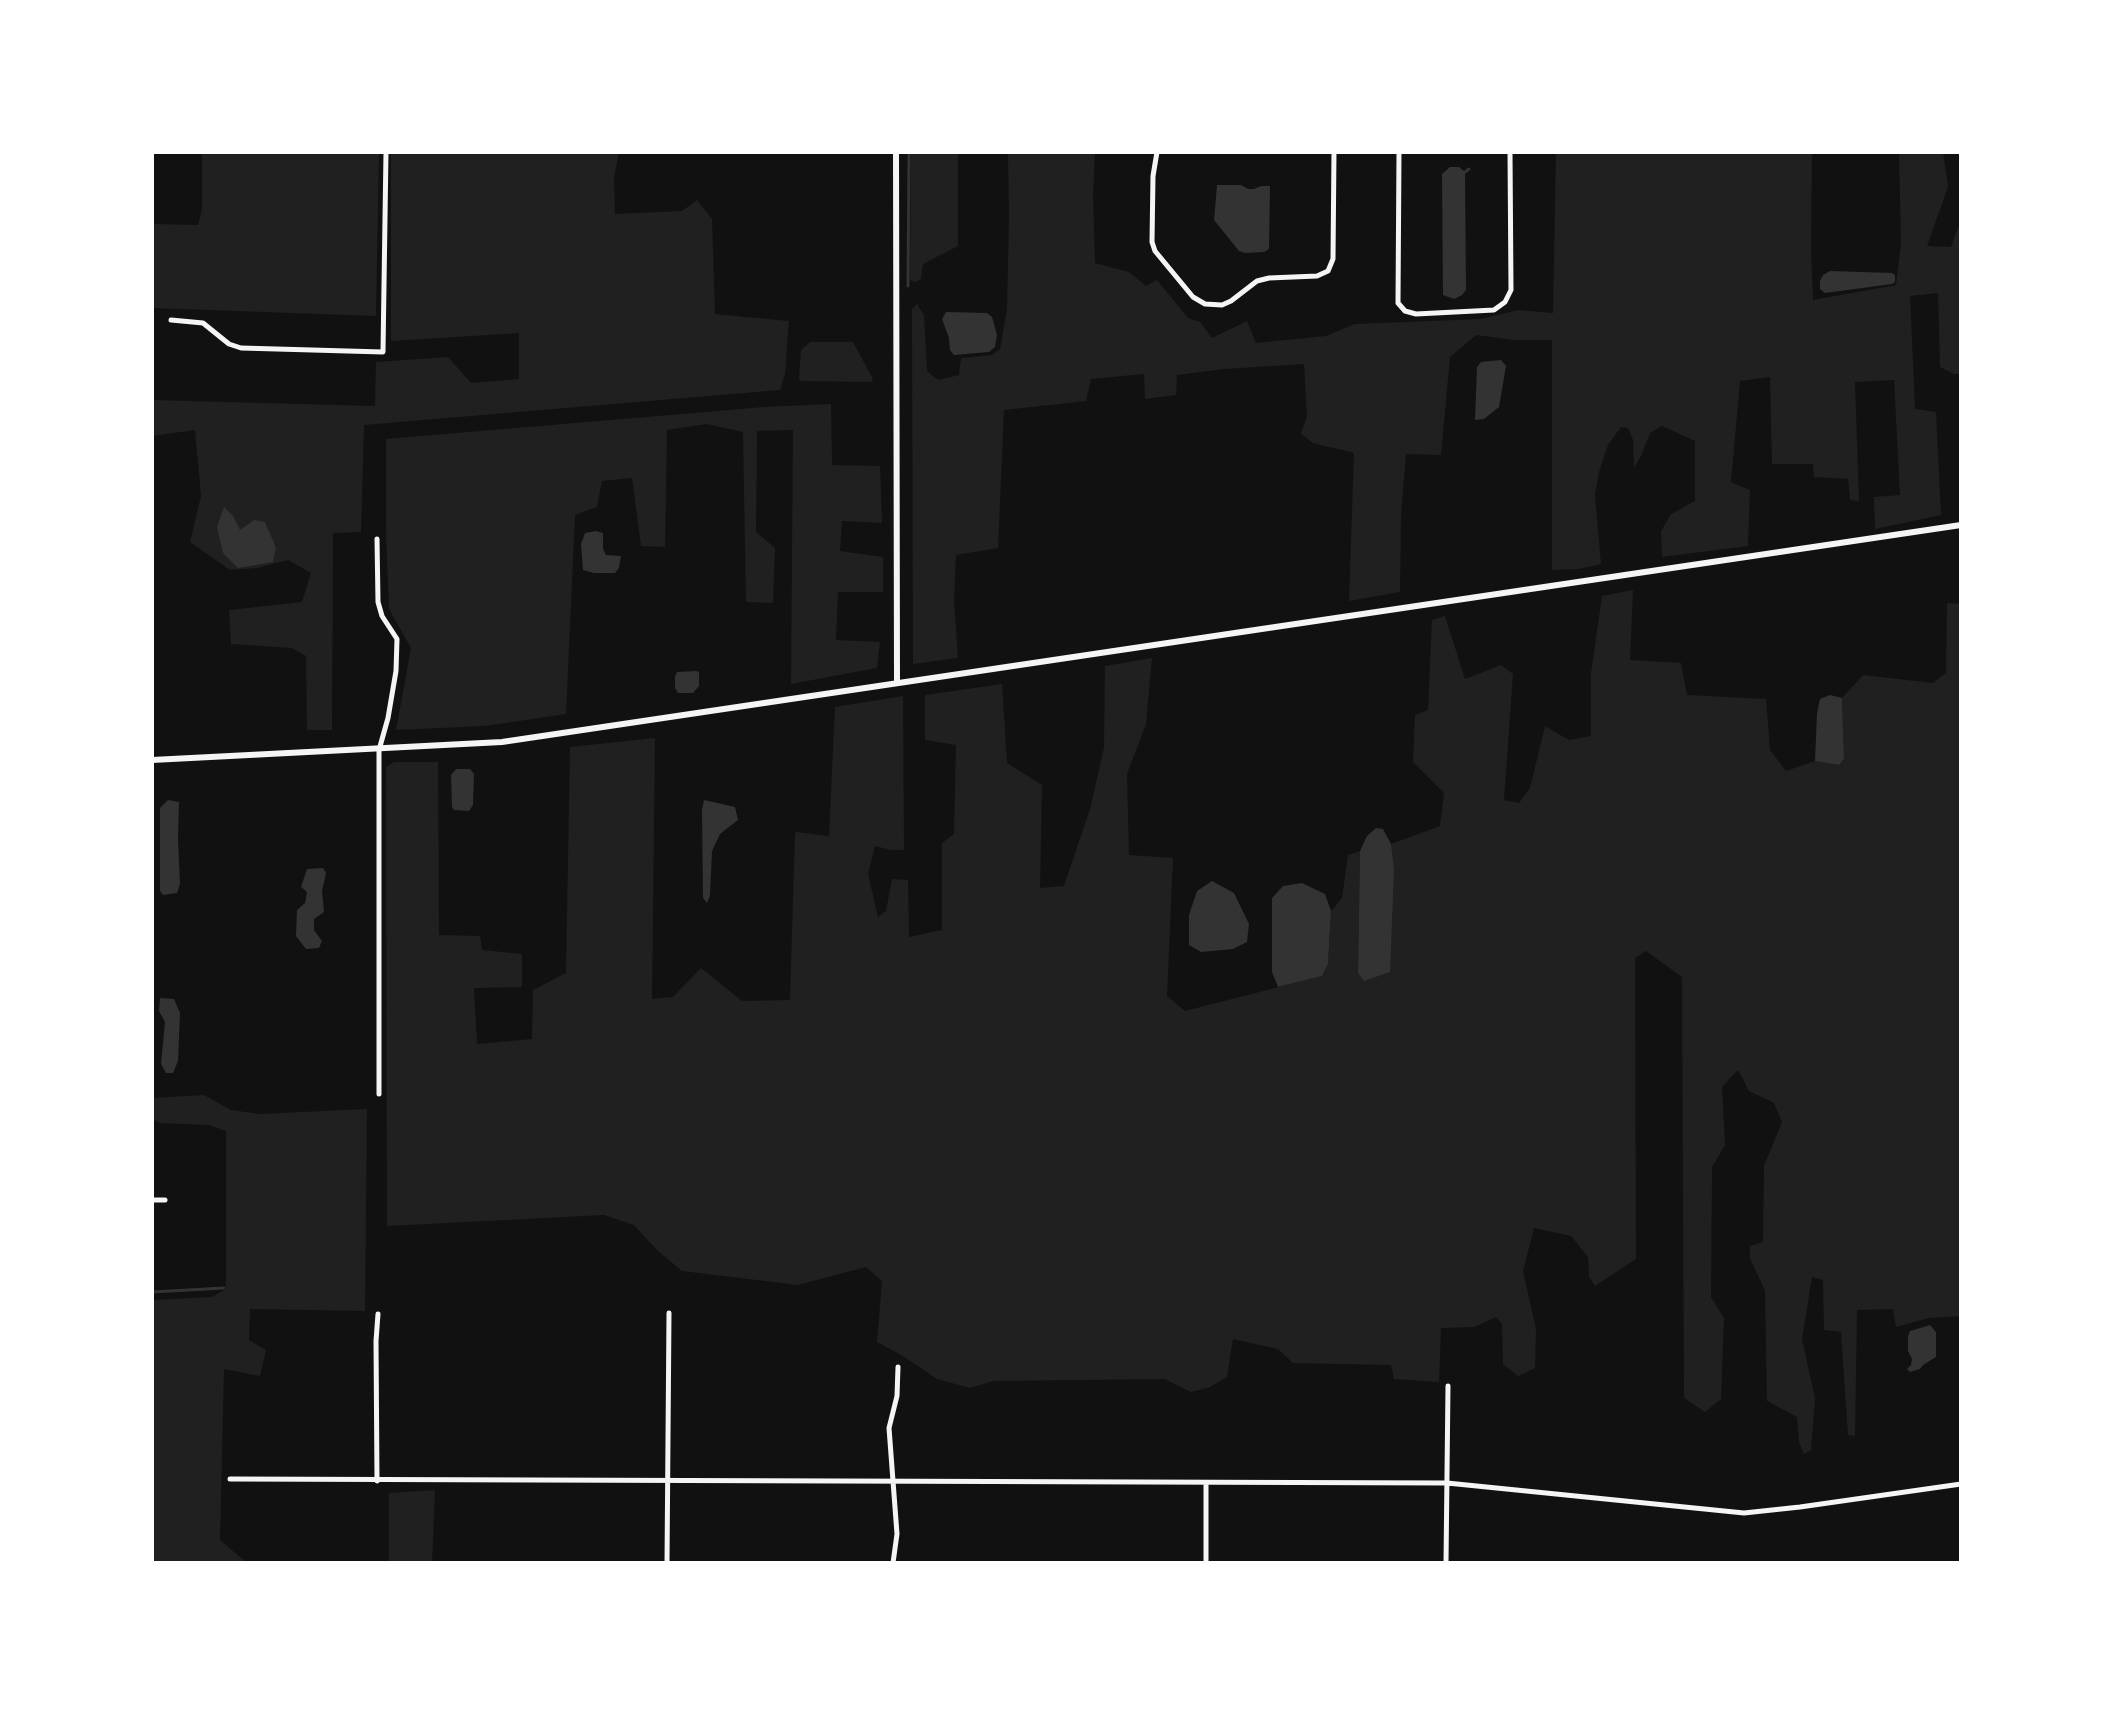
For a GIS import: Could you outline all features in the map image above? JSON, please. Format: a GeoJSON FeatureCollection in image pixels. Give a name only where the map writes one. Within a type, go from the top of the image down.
{"type":"FeatureCollection","features":[{"type":"Feature","properties":{"kind":"street"},"geometry":{"type":"LineString","coordinates":[[171,320],[203,323],[229,344],[241,348],[383,352],[386,152]]}},
{"type":"Feature","properties":{"kind":"street"},"geometry":{"type":"LineString","coordinates":[[896,152],[897,683]]}},
{"type":"Feature","properties":{"kind":"street"},"geometry":{"type":"LineString","coordinates":[[1157,152],[1153,176],[1152,242],[1155,251],[1193,297],[1205,304],[1222,305],[1257,281],[1317,276],[1328,271],[1333,259],[1334,152]]}},
{"type":"Feature","properties":{"kind":"street"},"geometry":{"type":"LineString","coordinates":[[1399,152],[1398,303],[1405,311],[1416,314],[1494,310],[1505,302],[1511,290],[1510,152]]}},
{"type":"Feature","properties":{"kind":"street"},"geometry":{"type":"LineString","coordinates":[[152,760],[502,742],[1961,525]]}},
{"type":"Feature","properties":{"kind":"street"},"geometry":{"type":"LineString","coordinates":[[377,539],[378,602],[382,616],[397,639],[396,671],[379,750],[379,1094]]}},
{"type":"Feature","properties":{"kind":"street"},"geometry":{"type":"LineString","coordinates":[[152,1200],[165,1200]]}},
{"type":"Feature","properties":{"kind":"street"},"geometry":{"type":"LineString","coordinates":[[667,1563],[669,1313]]}},
{"type":"Feature","properties":{"kind":"street"},"geometry":{"type":"LineString","coordinates":[[377,1481],[378,1314]]}},
{"type":"Feature","properties":{"kind":"street"},"geometry":{"type":"LineString","coordinates":[[893,1563],[897,1534],[889,1428],[897,1396],[898,1367]]}},
{"type":"Feature","properties":{"kind":"street"},"geometry":{"type":"LineString","coordinates":[[1446,1563],[1448,1386]]}},
{"type":"Feature","properties":{"kind":"street"},"geometry":{"type":"LineString","coordinates":[[230,1479],[1447,1483],[1753,1513],[1961,1484]]}},
{"type":"Feature","properties":{"kind":"street"},"geometry":{"type":"LineString","coordinates":[[1206,1483],[1206,1563]]}},
{"type":"Feature","properties":{"kind":"shaded area"},"geometry":{"type":"Polygon","coordinates":[[[202,152],[379,152],[376,316],[152,308],[152,224],[198,225],[202,209],[202,152]]]}},
{"type":"Feature","properties":{"kind":"shaded area"},"geometry":{"type":"Polygon","coordinates":[[[391,152],[619,152],[614,177],[615,214],[682,211],[697,200],[712,219],[715,314],[789,321],[785,374],[780,390],[364,425],[361,532],[333,533],[332,730],[307,730],[306,656],[292,648],[231,644],[229,610],[302,602],[311,573],[288,560],[257,568],[230,570],[190,542],[201,496],[195,430],[152,436],[152,400],[375,406],[376,362],[448,357],[471,383],[519,379],[519,333],[391,341],[391,152]]]}},
{"type":"Feature","properties":{"kind":"shaded area"},"geometry":{"type":"Polygon","coordinates":[[[911,152],[958,152],[958,246],[923,264],[921,279],[915,282],[910,280],[911,152]]]}},
{"type":"Feature","properties":{"kind":"shaded area"},"geometry":{"type":"Polygon","coordinates":[[[1008,152],[1095,152],[1095,263],[1129,272],[1146,286],[1157,280],[1188,318],[1200,322],[1212,338],[1247,321],[1256,343],[1326,336],[1355,324],[1481,319],[1518,310],[1553,313],[1556,152],[1812,152],[1813,300],[1896,285],[1901,243],[1899,152],[1943,152],[1948,187],[1927,246],[1951,247],[1961,220],[1961,374],[1940,367],[1938,293],[1910,296],[1915,409],[1936,412],[1941,515],[1875,529],[1874,497],[1900,495],[1894,380],[1855,382],[1859,501],[1850,500],[1848,479],[1814,477],[1813,464],[1772,464],[1770,377],[1740,381],[1731,482],[1750,490],[1748,546],[1662,557],[1661,531],[1671,514],[1695,501],[1695,441],[1662,426],[1650,433],[1634,467],[1633,440],[1628,428],[1621,427],[1608,445],[1595,495],[1601,564],[1552,570],[1552,340],[1514,340],[1476,335],[1450,357],[1441,455],[1406,454],[1400,592],[1349,601],[1354,453],[1313,443],[1301,434],[1307,416],[1304,364],[1177,375],[1176,395],[1145,399],[1144,374],[1091,379],[1086,401],[1004,410],[998,548],[956,555],[954,600],[958,658],[913,664],[912,309],[917,304],[924,315],[927,371],[938,380],[959,375],[961,358],[992,355],[1000,349],[1007,309],[1008,152]]]}},
{"type":"Feature","properties":{"kind":"shaded area"},"geometry":{"type":"Polygon","coordinates":[[[1450,167],[1459,167],[1465,172],[1466,290],[1454,299],[1443,295],[1442,174],[1450,167]]]}},
{"type":"Feature","properties":{"kind":"shaded area"},"geometry":{"type":"Polygon","coordinates":[[[1217,185],[1241,185],[1248,189],[1270,186],[1269,249],[1264,252],[1239,251],[1214,220],[1217,185]]]}},
{"type":"Feature","properties":{"kind":"shaded area"},"geometry":{"type":"Polygon","coordinates":[[[1830,271],[1892,273],[1895,282],[1825,293],[1820,289],[1820,281],[1830,271]]]}},
{"type":"Feature","properties":{"kind":"shaded area"},"geometry":{"type":"Polygon","coordinates":[[[946,312],[987,313],[992,317],[997,335],[995,347],[989,352],[954,355],[942,319],[946,312]]]}},
{"type":"Feature","properties":{"kind":"shaded area"},"geometry":{"type":"Polygon","coordinates":[[[810,342],[853,342],[873,379],[871,382],[801,381],[801,350],[810,342]]]}},
{"type":"Feature","properties":{"kind":"shaded area"},"geometry":{"type":"Polygon","coordinates":[[[1501,360],[1506,366],[1499,407],[1484,419],[1475,420],[1477,367],[1481,362],[1501,360]]]}},
{"type":"Feature","properties":{"kind":"shaded area"},"geometry":{"type":"Polygon","coordinates":[[[831,404],[832,465],[880,466],[882,523],[842,521],[840,551],[883,557],[883,592],[838,592],[836,640],[880,642],[877,668],[791,684],[793,430],[757,431],[756,532],[775,548],[773,603],[746,602],[743,432],[707,424],[667,430],[665,547],[641,546],[632,478],[602,481],[597,507],[575,515],[566,714],[485,726],[396,730],[411,648],[389,609],[386,439],[831,404]]]}},
{"type":"Feature","properties":{"kind":"shaded area"},"geometry":{"type":"Polygon","coordinates":[[[224,507],[240,530],[254,520],[265,522],[276,548],[273,562],[238,568],[223,553],[217,527],[224,507]]]}},
{"type":"Feature","properties":{"kind":"shaded area"},"geometry":{"type":"Polygon","coordinates":[[[585,533],[603,533],[606,555],[621,556],[615,573],[583,570],[581,544],[585,533]]]}},
{"type":"Feature","properties":{"kind":"shaded area"},"geometry":{"type":"Polygon","coordinates":[[[1633,590],[1630,660],[1681,663],[1687,695],[1766,699],[1770,750],[1786,771],[1815,761],[1839,765],[1844,759],[1842,698],[1863,675],[1933,683],[1946,673],[1947,603],[1961,604],[1961,1316],[1929,1318],[1896,1327],[1893,1309],[1857,1310],[1855,1436],[1848,1435],[1841,1332],[1824,1330],[1823,1280],[1812,1277],[1802,1339],[1815,1398],[1811,1450],[1804,1454],[1799,1442],[1797,1417],[1767,1401],[1765,1291],[1750,1258],[1750,1246],[1763,1242],[1764,1166],[1782,1122],[1774,1103],[1749,1091],[1738,1070],[1722,1087],[1725,1145],[1712,1167],[1711,1297],[1724,1318],[1721,1399],[1705,1412],[1684,1398],[1682,977],[1646,951],[1635,958],[1636,1259],[1595,1286],[1589,1277],[1588,1257],[1571,1236],[1534,1228],[1523,1271],[1536,1329],[1535,1368],[1518,1376],[1503,1364],[1502,1324],[1496,1317],[1474,1327],[1441,1328],[1439,1382],[1394,1379],[1391,1365],[1293,1363],[1278,1349],[1233,1339],[1227,1377],[1210,1387],[1191,1392],[1165,1379],[993,1381],[970,1388],[937,1379],[877,1342],[882,1281],[866,1267],[798,1285],[682,1271],[634,1225],[604,1215],[387,1226],[386,767],[394,762],[438,762],[439,935],[480,936],[482,950],[522,954],[522,987],[474,988],[477,1044],[532,1039],[533,990],[566,973],[570,747],[655,738],[652,999],[673,997],[701,968],[742,1001],[790,1000],[795,832],[829,836],[835,707],[903,696],[904,850],[875,846],[868,874],[878,917],[886,911],[892,879],[908,880],[909,937],[942,930],[942,843],[954,834],[956,745],[925,740],[925,695],[1002,684],[1007,763],[1042,785],[1040,888],[1064,886],[1090,809],[1104,748],[1105,666],[1152,658],[1146,724],[1127,774],[1129,855],[1173,858],[1167,996],[1185,1011],[1322,976],[1328,964],[1331,911],[1342,898],[1348,855],[1360,851],[1358,973],[1394,868],[1391,844],[1440,826],[1444,793],[1413,762],[1415,715],[1428,710],[1432,620],[1445,616],[1465,679],[1501,665],[1513,674],[1504,800],[1519,803],[1530,788],[1545,726],[1569,740],[1591,736],[1591,673],[1602,596],[1633,590]]]}},
{"type":"Feature","properties":{"kind":"shaded area"},"geometry":{"type":"Polygon","coordinates":[[[677,672],[699,672],[699,686],[693,693],[678,693],[675,688],[677,672]]]}},
{"type":"Feature","properties":{"kind":"shaded area"},"geometry":{"type":"Polygon","coordinates":[[[1830,695],[1842,698],[1844,759],[1839,765],[1815,761],[1820,699],[1830,695]]]}},
{"type":"Feature","properties":{"kind":"shaded area"},"geometry":{"type":"Polygon","coordinates":[[[456,769],[470,769],[474,774],[473,805],[469,811],[454,810],[452,807],[451,775],[456,769]]]}},
{"type":"Feature","properties":{"kind":"shaded area"},"geometry":{"type":"Polygon","coordinates":[[[168,800],[179,802],[180,884],[177,893],[163,895],[160,891],[160,808],[168,800]]]}},
{"type":"Feature","properties":{"kind":"shaded area"},"geometry":{"type":"Polygon","coordinates":[[[704,800],[735,807],[738,820],[720,834],[712,851],[707,903],[703,898],[704,800]]]}},
{"type":"Feature","properties":{"kind":"shaded area"},"geometry":{"type":"Polygon","coordinates":[[[1376,828],[1383,829],[1391,844],[1394,868],[1390,972],[1364,981],[1358,973],[1360,851],[1367,836],[1376,828]]]}},
{"type":"Feature","properties":{"kind":"shaded area"},"geometry":{"type":"Polygon","coordinates":[[[323,868],[326,873],[322,891],[324,912],[314,919],[314,930],[322,941],[319,948],[306,949],[296,936],[297,910],[305,903],[307,892],[301,887],[307,869],[323,868]]]}},
{"type":"Feature","properties":{"kind":"shaded area"},"geometry":{"type":"Polygon","coordinates":[[[1212,881],[1234,893],[1249,924],[1247,942],[1233,949],[1201,952],[1189,945],[1189,915],[1197,891],[1212,881]]]}},
{"type":"Feature","properties":{"kind":"shaded area"},"geometry":{"type":"Polygon","coordinates":[[[1302,883],[1325,894],[1331,911],[1328,964],[1322,976],[1278,987],[1272,972],[1272,898],[1283,886],[1302,883]]]}},
{"type":"Feature","properties":{"kind":"shaded area"},"geometry":{"type":"Polygon","coordinates":[[[160,998],[174,999],[180,1013],[178,1061],[173,1073],[166,1073],[161,1064],[165,1022],[159,1011],[160,998]]]}},
{"type":"Feature","properties":{"kind":"shaded area"},"geometry":{"type":"Polygon","coordinates":[[[204,1095],[231,1110],[259,1114],[367,1109],[365,1311],[250,1309],[249,1340],[266,1350],[260,1376],[224,1369],[220,1540],[247,1563],[152,1563],[152,1300],[212,1297],[226,1289],[226,1131],[209,1125],[160,1123],[152,1119],[152,1098],[204,1095]]]}},
{"type":"Feature","properties":{"kind":"shaded area"},"geometry":{"type":"Polygon","coordinates":[[[1930,1325],[1936,1332],[1936,1357],[1910,1372],[1907,1369],[1912,1359],[1908,1351],[1910,1331],[1930,1325]]]}},
{"type":"Feature","properties":{"kind":"shaded area"},"geometry":{"type":"Polygon","coordinates":[[[435,1490],[432,1563],[389,1563],[389,1493],[435,1490]]]}},
{"type":"Feature","properties":{"kind":"waterway"},"geometry":{"type":"LineString","coordinates":[[908,286],[909,152]]}},
{"type":"Feature","properties":{"kind":"waterway"},"geometry":{"type":"LineString","coordinates":[[1465,172],[1469,169]]}},
{"type":"Feature","properties":{"kind":"waterway"},"geometry":{"type":"LineString","coordinates":[[152,1292],[224,1288]]}}]}
